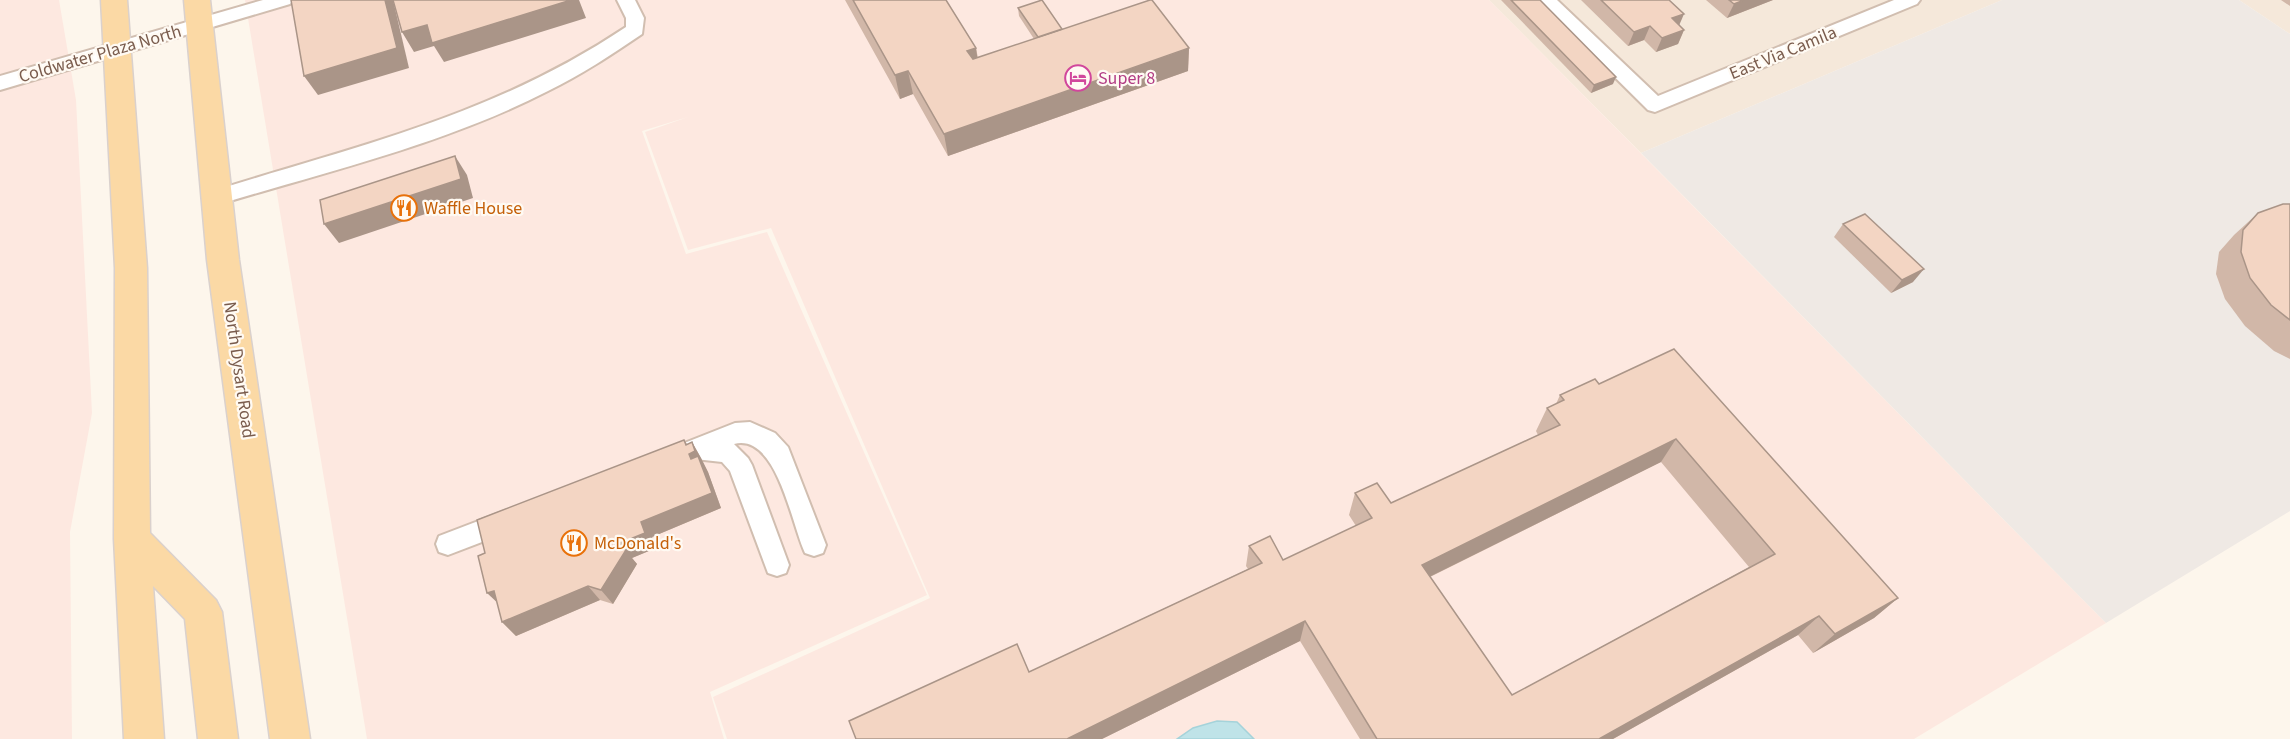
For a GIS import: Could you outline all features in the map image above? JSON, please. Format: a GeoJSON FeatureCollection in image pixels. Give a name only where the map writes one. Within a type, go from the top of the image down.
{"type":"FeatureCollection","features":[{"type":"Feature","properties":{"kind":"main road"},"geometry":{"type":"LineString","coordinates":[[114,0],[131,268],[132,539],[144,739]]}},
{"type":"Feature","properties":{"kind":"main road","name":"North Dysart Road"},"geometry":{"type":"LineString","coordinates":[[198,13],[223,260],[290,739]]}},
{"type":"Feature","properties":{"kind":"main road"},"geometry":{"type":"LineString","coordinates":[[132,539],[203,612],[218,739]]}},
{"type":"Feature","properties":{"kind":"lane","name":"Coldwater Plaza North"},"geometry":{"type":"LineString","coordinates":[[0,83],[117,51],[198,13],[284,0]]}},
{"type":"Feature","properties":{"kind":"lane"},"geometry":{"type":"LineString","coordinates":[[217,197],[472,119],[574,69],[611,48],[635,30],[635,18],[626,0]]}},
{"type":"Feature","properties":{"kind":"lane","name":"East Via Camila"},"geometry":{"type":"LineString","coordinates":[[1546,0],[1655,105],[1911,0]]}},
{"type":"Feature","properties":{"kind":"lane"},"geometry":{"type":"LineString","coordinates":[[646,468],[735,433],[750,432],[767,440],[780,454],[814,545]]}},
{"type":"Feature","properties":{"kind":"lane"},"geometry":{"type":"LineString","coordinates":[[690,451],[728,452],[740,465],[777,565]]}},
{"type":"Feature","properties":{"kind":"lane"},"geometry":{"type":"LineString","coordinates":[[448,544],[525,514]]}},
{"type":"Feature","properties":{"kind":"shaded area"},"geometry":{"type":"Polygon","coordinates":[[[0,0],[59,0],[76,100],[92,413],[70,532],[72,739],[0,739],[0,0]]]}},
{"type":"Feature","properties":{"kind":"shaded area"},"geometry":{"type":"Polygon","coordinates":[[[245,0],[1489,0],[2106,623],[1914,739],[727,739],[713,697],[930,598],[771,228],[688,250],[645,132],[688,117],[642,131],[686,254],[767,232],[927,595],[710,692],[724,739],[367,739],[245,0]]]}},
{"type":"Feature","properties":{"kind":"shaded area"},"geometry":{"type":"Polygon","coordinates":[[[1489,0],[2002,0],[1641,153],[1489,0]]]}},
{"type":"Feature","properties":{"kind":"shaded area"},"geometry":{"type":"Polygon","coordinates":[[[2002,0],[2239,0],[2290,34],[2290,511],[2106,623],[1641,153],[2002,0]]]}},
{"type":"Feature","properties":{"kind":"shaded area"},"geometry":{"type":"Polygon","coordinates":[[[2239,0],[2290,0],[2290,34],[2239,0]]]}},
{"type":"Feature","properties":{"kind":"water"},"geometry":{"type":"Polygon","coordinates":[[[1217,721],[1237,722],[1254,739],[1177,739],[1193,728],[1217,721]]]}},
{"type":"Feature","properties":{"kind":"building"},"geometry":{"type":"Polygon","coordinates":[[[291,0],[385,0],[397,48],[304,76],[291,0]]]}},
{"type":"Feature","properties":{"kind":"building"},"geometry":{"type":"Polygon","coordinates":[[[393,0],[571,0],[432,43],[427,25],[402,32],[393,0]]]}},
{"type":"Feature","properties":{"kind":"building","name":"Super 8"},"geometry":{"type":"Polygon","coordinates":[[[853,0],[946,0],[976,48],[967,51],[973,59],[1152,0],[1189,48],[944,134],[908,71],[895,75],[853,0]]]}},
{"type":"Feature","properties":{"kind":"building"},"geometry":{"type":"Polygon","coordinates":[[[1042,0],[1062,29],[1038,37],[1018,8],[1042,0]]]}},
{"type":"Feature","properties":{"kind":"building"},"geometry":{"type":"Polygon","coordinates":[[[1511,0],[1540,0],[1616,77],[1594,85],[1511,0]]]}},
{"type":"Feature","properties":{"kind":"building"},"geometry":{"type":"Polygon","coordinates":[[[1601,0],[1669,0],[1684,14],[1672,18],[1684,30],[1662,38],[1650,26],[1634,32],[1601,0]]]}},
{"type":"Feature","properties":{"kind":"building"},"geometry":{"type":"Polygon","coordinates":[[[1729,0],[1744,0],[1734,4],[1729,0]]]}},
{"type":"Feature","properties":{"kind":"building"},"geometry":{"type":"Polygon","coordinates":[[[455,156],[461,179],[324,224],[320,200],[455,156]]]}},
{"type":"Feature","properties":{"kind":"building"},"geometry":{"type":"Polygon","coordinates":[[[2283,204],[2290,204],[2290,320],[2271,305],[2250,278],[2241,252],[2243,230],[2258,213],[2283,204]]]}},
{"type":"Feature","properties":{"kind":"building"},"geometry":{"type":"Polygon","coordinates":[[[1865,214],[1924,269],[1902,280],[1843,224],[1865,214]]]}},
{"type":"Feature","properties":{"kind":"building"},"geometry":{"type":"Polygon","coordinates":[[[1674,349],[1898,598],[1835,634],[1819,616],[1599,739],[1377,739],[1305,621],[1067,739],[856,739],[849,721],[1017,644],[1029,672],[1262,563],[1249,546],[1270,536],[1283,560],[1372,518],[1355,493],[1377,483],[1391,503],[1560,425],[1547,408],[1564,400],[1560,395],[1595,379],[1599,384],[1674,349]],[[1676,439],[1422,565],[1512,695],[1775,554],[1676,439]]]}},
{"type":"Feature","properties":{"kind":"building","name":"McDonald's"},"geometry":{"type":"Polygon","coordinates":[[[684,440],[686,445],[692,442],[695,451],[689,454],[691,459],[698,456],[712,493],[641,522],[645,533],[615,545],[626,550],[601,590],[588,586],[502,622],[494,591],[487,593],[478,556],[485,553],[477,520],[684,440]]]}},
{"type":"Feature","properties":{"kind":"place","name":"Super 8"},"geometry":{"type":"Point","coordinates":[1078,78]}},
{"type":"Feature","properties":{"kind":"place","name":"Waffle House"},"geometry":{"type":"Point","coordinates":[404,208]}},
{"type":"Feature","properties":{"kind":"place","name":"McDonald's"},"geometry":{"type":"Point","coordinates":[574,543]}}]}
